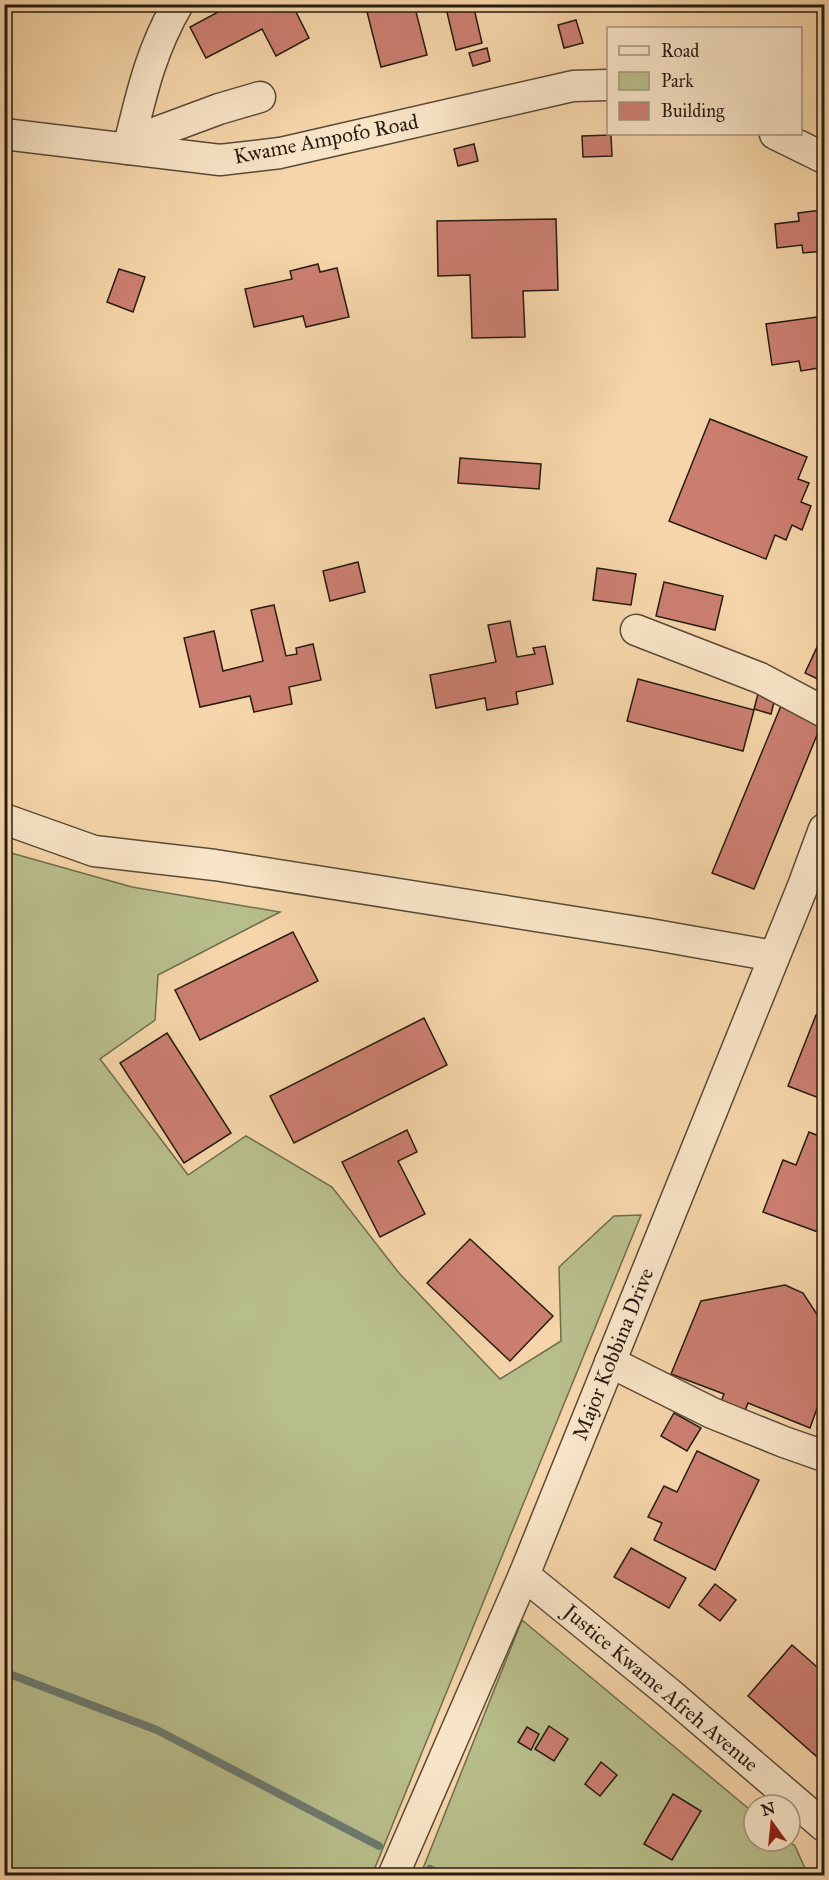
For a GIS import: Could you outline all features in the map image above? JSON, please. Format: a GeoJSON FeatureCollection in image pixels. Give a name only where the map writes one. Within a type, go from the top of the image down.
{"type":"FeatureCollection","features":[{"type":"Feature","properties":{"kind":"street"},"geometry":{"type":"LineString","coordinates":[[128,149],[145,78],[162,31],[178,4]]}},
{"type":"Feature","properties":{"kind":"street","name":"Kwame Ampofo Road"},"geometry":{"type":"LineString","coordinates":[[4,134],[220,160],[280,153],[573,86],[607,85]]}},
{"type":"Feature","properties":{"kind":"street"},"geometry":{"type":"LineString","coordinates":[[128,149],[157,132],[219,109],[260,97]]}},
{"type":"Feature","properties":{"kind":"street"},"geometry":{"type":"LineString","coordinates":[[777,135],[825,159]]}},
{"type":"Feature","properties":{"kind":"street"},"geometry":{"type":"LineString","coordinates":[[636,630],[760,678],[825,712]]}},
{"type":"Feature","properties":{"kind":"street"},"geometry":{"type":"LineString","coordinates":[[4,819],[94,851],[214,865],[638,932],[774,956]]}},
{"type":"Feature","properties":{"kind":"street","name":"Major Kobbina Drive"},"geometry":{"type":"LineString","coordinates":[[393,1875],[524,1575],[774,956],[814,893],[825,829]]}},
{"type":"Feature","properties":{"kind":"street"},"geometry":{"type":"LineString","coordinates":[[610,1362],[712,1413],[825,1456]]}},
{"type":"Feature","properties":{"kind":"street","name":"Justice Kwame Afreh Avenue"},"geometry":{"type":"LineString","coordinates":[[524,1575],[670,1694],[825,1826]]}},
{"type":"Feature","properties":{"kind":"green space"},"geometry":{"type":"Polygon","coordinates":[[[4,851],[132,887],[280,912],[158,975],[155,1020],[100,1059],[188,1175],[246,1136],[332,1187],[399,1273],[500,1379],[561,1341],[559,1267],[614,1216],[641,1215],[372,1875],[5,1875],[4,851]]]}},
{"type":"Feature","properties":{"kind":"green space"},"geometry":{"type":"Polygon","coordinates":[[[522,1620],[742,1803],[742,1853],[798,1853],[808,1875],[420,1876],[522,1620]]]}},
{"type":"Feature","properties":{"kind":"building"},"geometry":{"type":"Polygon","coordinates":[[[233,4],[292,4],[309,38],[276,56],[262,29],[206,58],[190,27],[233,4]]]}},
{"type":"Feature","properties":{"kind":"building"},"geometry":{"type":"Polygon","coordinates":[[[365,4],[414,4],[427,55],[381,67],[365,4]]]}},
{"type":"Feature","properties":{"kind":"building"},"geometry":{"type":"Polygon","coordinates":[[[445,4],[473,4],[482,43],[456,50],[445,4]]]}},
{"type":"Feature","properties":{"kind":"building"},"geometry":{"type":"Polygon","coordinates":[[[576,20],[583,43],[564,48],[558,25],[576,20]]]}},
{"type":"Feature","properties":{"kind":"building"},"geometry":{"type":"Polygon","coordinates":[[[487,48],[490,61],[473,66],[469,53],[487,48]]]}},
{"type":"Feature","properties":{"kind":"building"},"geometry":{"type":"Polygon","coordinates":[[[611,135],[612,156],[583,157],[582,136],[611,135]]]}},
{"type":"Feature","properties":{"kind":"building"},"geometry":{"type":"Polygon","coordinates":[[[474,144],[478,161],[458,166],[454,149],[474,144]]]}},
{"type":"Feature","properties":{"kind":"building"},"geometry":{"type":"Polygon","coordinates":[[[822,210],[824,251],[803,253],[802,245],[777,248],[775,224],[799,221],[798,213],[822,210]]]}},
{"type":"Feature","properties":{"kind":"building"},"geometry":{"type":"Polygon","coordinates":[[[556,219],[558,290],[523,291],[525,337],[472,338],[470,275],[438,276],[437,221],[556,219]]]}},
{"type":"Feature","properties":{"kind":"building"},"geometry":{"type":"Polygon","coordinates":[[[318,264],[320,272],[337,268],[349,317],[306,327],[303,316],[254,327],[245,289],[292,279],[290,271],[318,264]]]}},
{"type":"Feature","properties":{"kind":"building"},"geometry":{"type":"Polygon","coordinates":[[[119,269],[145,277],[133,312],[107,302],[119,269]]]}},
{"type":"Feature","properties":{"kind":"building"},"geometry":{"type":"Polygon","coordinates":[[[824,316],[824,367],[801,371],[799,361],[772,365],[766,324],[824,316]]]}},
{"type":"Feature","properties":{"kind":"building"},"geometry":{"type":"Polygon","coordinates":[[[710,419],[807,457],[798,479],[809,483],[801,502],[811,506],[802,530],[792,525],[786,540],[775,535],[766,559],[669,521],[710,419]]]}},
{"type":"Feature","properties":{"kind":"building"},"geometry":{"type":"Polygon","coordinates":[[[460,458],[541,464],[539,489],[458,483],[460,458]]]}},
{"type":"Feature","properties":{"kind":"building"},"geometry":{"type":"Polygon","coordinates":[[[358,562],[365,592],[330,601],[323,571],[358,562]]]}},
{"type":"Feature","properties":{"kind":"building"},"geometry":{"type":"Polygon","coordinates":[[[597,568],[636,574],[631,605],[593,600],[597,568]]]}},
{"type":"Feature","properties":{"kind":"building"},"geometry":{"type":"Polygon","coordinates":[[[664,582],[723,596],[715,630],[656,616],[664,582]]]}},
{"type":"Feature","properties":{"kind":"building"},"geometry":{"type":"Polygon","coordinates":[[[274,605],[286,656],[297,654],[296,648],[313,644],[321,680],[289,687],[292,704],[254,712],[250,696],[200,707],[184,638],[214,631],[223,671],[263,661],[251,610],[274,605]]]}},
{"type":"Feature","properties":{"kind":"building"},"geometry":{"type":"Polygon","coordinates":[[[510,621],[517,657],[535,654],[533,648],[545,646],[553,684],[516,692],[518,704],[487,710],[485,698],[436,708],[430,675],[496,662],[488,625],[510,621]]]}},
{"type":"Feature","properties":{"kind":"building"},"geometry":{"type":"Polygon","coordinates":[[[824,632],[824,682],[805,673],[824,632]]]}},
{"type":"Feature","properties":{"kind":"building"},"geometry":{"type":"Polygon","coordinates":[[[638,679],[754,710],[743,751],[627,721],[638,679]]]}},
{"type":"Feature","properties":{"kind":"building"},"geometry":{"type":"Polygon","coordinates":[[[758,694],[775,698],[771,714],[754,709],[758,694]]]}},
{"type":"Feature","properties":{"kind":"building"},"geometry":{"type":"Polygon","coordinates":[[[783,701],[824,718],[754,889],[712,873],[783,701]]]}},
{"type":"Feature","properties":{"kind":"building"},"geometry":{"type":"Polygon","coordinates":[[[293,932],[318,981],[200,1040],[175,990],[293,932]]]}},
{"type":"Feature","properties":{"kind":"building"},"geometry":{"type":"Polygon","coordinates":[[[824,1011],[824,1100],[788,1086],[816,1015],[824,1011]]]}},
{"type":"Feature","properties":{"kind":"building"},"geometry":{"type":"Polygon","coordinates":[[[424,1018],[447,1065],[294,1143],[270,1096],[424,1018]]]}},
{"type":"Feature","properties":{"kind":"building"},"geometry":{"type":"Polygon","coordinates":[[[167,1033],[231,1133],[184,1163],[120,1063],[167,1033]]]}},
{"type":"Feature","properties":{"kind":"building"},"geometry":{"type":"Polygon","coordinates":[[[407,1130],[417,1152],[398,1161],[425,1214],[380,1237],[342,1162],[407,1130]]]}},
{"type":"Feature","properties":{"kind":"building"},"geometry":{"type":"Polygon","coordinates":[[[809,1132],[824,1138],[824,1216],[818,1232],[763,1212],[783,1160],[796,1165],[809,1132]]]}},
{"type":"Feature","properties":{"kind":"building"},"geometry":{"type":"Polygon","coordinates":[[[470,1239],[553,1316],[510,1361],[427,1283],[470,1239]]]}},
{"type":"Feature","properties":{"kind":"building"},"geometry":{"type":"Polygon","coordinates":[[[785,1285],[803,1293],[824,1325],[824,1389],[810,1428],[748,1403],[741,1421],[717,1411],[724,1394],[671,1374],[701,1301],[785,1285]]]}},
{"type":"Feature","properties":{"kind":"building"},"geometry":{"type":"Polygon","coordinates":[[[824,1411],[824,1430],[817,1428],[824,1411]]]}},
{"type":"Feature","properties":{"kind":"building"},"geometry":{"type":"Polygon","coordinates":[[[674,1413],[701,1428],[687,1451],[661,1436],[674,1413]]]}},
{"type":"Feature","properties":{"kind":"building"},"geometry":{"type":"Polygon","coordinates":[[[697,1451],[759,1480],[715,1570],[654,1540],[662,1523],[648,1517],[664,1486],[677,1492],[697,1451]]]}},
{"type":"Feature","properties":{"kind":"building"},"geometry":{"type":"Polygon","coordinates":[[[631,1548],[686,1578],[669,1608],[614,1577],[631,1548]]]}},
{"type":"Feature","properties":{"kind":"building"},"geometry":{"type":"Polygon","coordinates":[[[715,1584],[736,1600],[720,1621],[699,1605],[715,1584]]]}},
{"type":"Feature","properties":{"kind":"building"},"geometry":{"type":"Polygon","coordinates":[[[792,1645],[824,1673],[824,1763],[748,1696],[792,1645]]]}},
{"type":"Feature","properties":{"kind":"building"},"geometry":{"type":"Polygon","coordinates":[[[549,1726],[568,1739],[554,1761],[535,1749],[549,1726]]]}},
{"type":"Feature","properties":{"kind":"building"},"geometry":{"type":"Polygon","coordinates":[[[527,1727],[539,1734],[531,1750],[518,1742],[527,1727]]]}},
{"type":"Feature","properties":{"kind":"building"},"geometry":{"type":"Polygon","coordinates":[[[601,1762],[617,1775],[600,1796],[585,1784],[601,1762]]]}},
{"type":"Feature","properties":{"kind":"building"},"geometry":{"type":"Polygon","coordinates":[[[673,1794],[701,1811],[672,1860],[644,1844],[673,1794]]]}},
{"type":"Feature","properties":{"kind":"waterway"},"geometry":{"type":"LineString","coordinates":[[4,1672],[157,1730],[379,1846]]}},
{"type":"Feature","properties":{"kind":"waterway"},"geometry":{"type":"LineString","coordinates":[[430,1869],[443,1876]]}}]}
